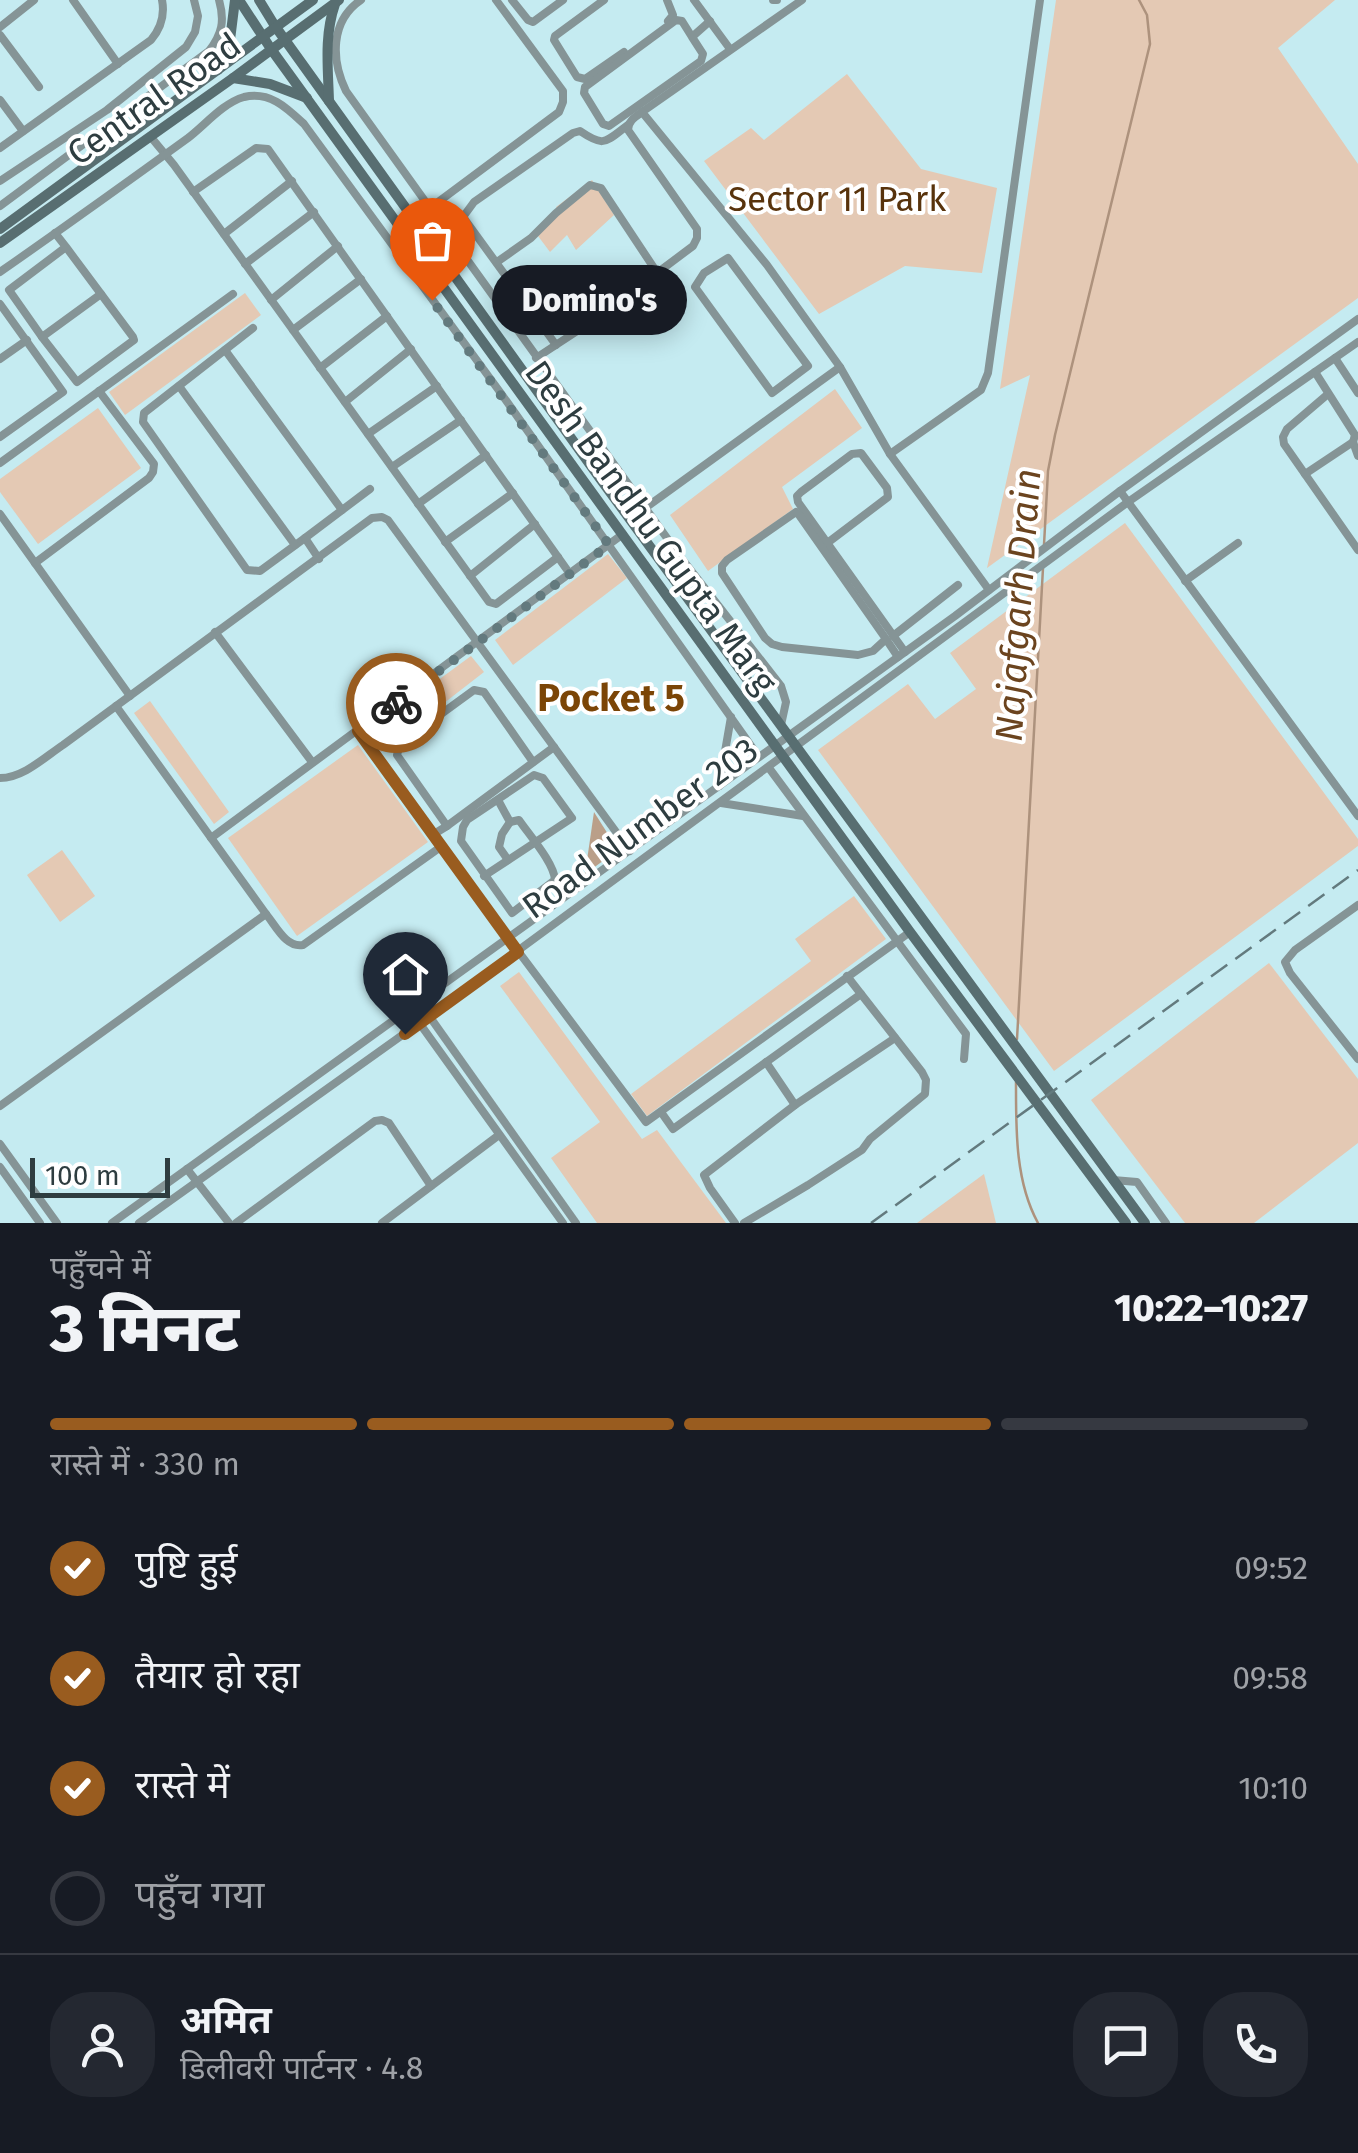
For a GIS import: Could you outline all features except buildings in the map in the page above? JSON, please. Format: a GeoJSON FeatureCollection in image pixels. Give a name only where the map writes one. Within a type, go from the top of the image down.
{"type":"FeatureCollection","features":[{"type":"Feature","properties":{"kind":"street"},"geometry":{"type":"LineString","coordinates":[[0,27],[34,0]]}},
{"type":"Feature","properties":{"kind":"street"},"geometry":{"type":"LineString","coordinates":[[73,0],[118,64]]}},
{"type":"Feature","properties":{"kind":"street"},"geometry":{"type":"LineString","coordinates":[[0,148],[158,33],[162,0]]}},
{"type":"Feature","properties":{"kind":"street"},"geometry":{"type":"LineString","coordinates":[[0,181],[107,110],[186,47],[198,16],[194,0]]}},
{"type":"Feature","properties":{"kind":"street"},"geometry":{"type":"LineString","coordinates":[[0,206],[209,52],[223,27],[219,0]]}},
{"type":"Feature","properties":{"kind":"street"},"geometry":{"type":"LineString","coordinates":[[218,70],[230,40],[237,0]]}},
{"type":"Feature","properties":{"kind":"street","name":"Desh Bandhu Gupta Marg"},"geometry":{"type":"LineString","coordinates":[[237,0],[784,757]]}},
{"type":"Feature","properties":{"kind":"street","name":"Desh Bandhu Gupta Marg"},"geometry":{"type":"LineString","coordinates":[[258,0],[797,747]]}},
{"type":"Feature","properties":{"kind":"street","name":"Central Road"},"geometry":{"type":"LineString","coordinates":[[0,230],[313,0]]}},
{"type":"Feature","properties":{"kind":"street"},"geometry":{"type":"LineString","coordinates":[[362,0],[344,17],[337,32],[338,74],[346,91],[645,508],[781,686],[786,702],[781,725]]}},
{"type":"Feature","properties":{"kind":"street"},"geometry":{"type":"LineString","coordinates":[[414,220],[559,112],[564,102],[563,92],[496,0]]}},
{"type":"Feature","properties":{"kind":"street"},"geometry":{"type":"LineString","coordinates":[[512,0],[533,22],[563,0]]}},
{"type":"Feature","properties":{"kind":"street"},"geometry":{"type":"LineString","coordinates":[[599,0],[554,40],[580,78],[585,79],[672,18],[672,3]]}},
{"type":"Feature","properties":{"kind":"street"},"geometry":{"type":"LineString","coordinates":[[694,0],[730,49]]}},
{"type":"Feature","properties":{"kind":"street"},"geometry":{"type":"LineString","coordinates":[[556,345],[463,217],[464,213],[573,133],[580,131],[594,142],[606,142],[642,112],[802,0]]}},
{"type":"Feature","properties":{"kind":"street"},"geometry":{"type":"LineString","coordinates":[[890,454],[980,390],[988,373],[1040,0]]}},
{"type":"Feature","properties":{"kind":"street"},"geometry":{"type":"LineString","coordinates":[[329,101],[327,40],[337,2]]}},
{"type":"Feature","properties":{"kind":"street","name":"Central Road"},"geometry":{"type":"LineString","coordinates":[[0,243],[337,2]]}},
{"type":"Feature","properties":{"kind":"street"},"geometry":{"type":"LineString","coordinates":[[676,20],[692,37],[703,54],[701,61],[609,126],[603,124],[584,93],[585,87],[676,20]]}},
{"type":"Feature","properties":{"kind":"street"},"geometry":{"type":"LineString","coordinates":[[692,37],[710,21]]}},
{"type":"Feature","properties":{"kind":"street"},"geometry":{"type":"LineString","coordinates":[[0,35],[39,87]]}},
{"type":"Feature","properties":{"kind":"street"},"geometry":{"type":"LineString","coordinates":[[234,78],[270,84],[308,99]]}},
{"type":"Feature","properties":{"kind":"street"},"geometry":{"type":"LineString","coordinates":[[0,272],[230,105],[244,98],[263,96],[282,103],[304,124],[759,757]]}},
{"type":"Feature","properties":{"kind":"street"},"geometry":{"type":"LineString","coordinates":[[0,100],[23,132]]}},
{"type":"Feature","properties":{"kind":"street"},"geometry":{"type":"LineString","coordinates":[[107,110],[116,121]]}},
{"type":"Feature","properties":{"kind":"street"},"geometry":{"type":"LineString","coordinates":[[642,112],[766,265],[840,367],[890,454],[989,590]]}},
{"type":"Feature","properties":{"kind":"street"},"geometry":{"type":"LineString","coordinates":[[182,114],[194,134]]}},
{"type":"Feature","properties":{"kind":"street"},"geometry":{"type":"LineString","coordinates":[[536,358],[658,274],[698,238],[698,229],[628,125]]}},
{"type":"Feature","properties":{"kind":"street"},"geometry":{"type":"LineString","coordinates":[[150,136],[489,602],[496,604],[558,557]]}},
{"type":"Feature","properties":{"kind":"street"},"geometry":{"type":"LineString","coordinates":[[193,192],[256,148],[268,149],[570,574]]}},
{"type":"Feature","properties":{"kind":"street"},"geometry":{"type":"LineString","coordinates":[[224,234],[292,181]]}},
{"type":"Feature","properties":{"kind":"street"},"geometry":{"type":"LineString","coordinates":[[497,262],[531,238],[590,185],[596,185],[658,274]]}},
{"type":"Feature","properties":{"kind":"street"},"geometry":{"type":"LineString","coordinates":[[245,264],[314,212]]}},
{"type":"Feature","properties":{"kind":"street"},"geometry":{"type":"LineString","coordinates":[[55,233],[134,340],[77,382]]}},
{"type":"Feature","properties":{"kind":"street"},"geometry":{"type":"LineString","coordinates":[[271,300],[338,246]]}},
{"type":"Feature","properties":{"kind":"street"},"geometry":{"type":"LineString","coordinates":[[66,247],[10,290],[90,398]]}},
{"type":"Feature","properties":{"kind":"street"},"geometry":{"type":"LineString","coordinates":[[808,366],[770,392],[695,284],[704,273],[726,259],[731,260],[808,366],[818,383]]}},
{"type":"Feature","properties":{"kind":"street"},"geometry":{"type":"LineString","coordinates":[[293,330],[361,279]]}},
{"type":"Feature","properties":{"kind":"street"},"geometry":{"type":"LineString","coordinates":[[42,337],[101,294]]}},
{"type":"Feature","properties":{"kind":"street"},"geometry":{"type":"LineString","coordinates":[[0,463],[233,294]]}},
{"type":"Feature","properties":{"kind":"street"},"geometry":{"type":"LineString","coordinates":[[0,304],[76,408]]}},
{"type":"Feature","properties":{"kind":"street"},"geometry":{"type":"LineString","coordinates":[[320,368],[387,316]]}},
{"type":"Feature","properties":{"kind":"street","name":"Road Number 203"},"geometry":{"type":"LineString","coordinates":[[112,1223],[901,655],[1358,319]]}},
{"type":"Feature","properties":{"kind":"street"},"geometry":{"type":"LineString","coordinates":[[253,328],[142,418],[247,570],[260,571],[370,489]]}},
{"type":"Feature","properties":{"kind":"street"},"geometry":{"type":"LineString","coordinates":[[0,359],[27,340]]}},
{"type":"Feature","properties":{"kind":"street","name":"Road Number 203"},"geometry":{"type":"LineString","coordinates":[[138,1223],[518,952],[1128,502],[1358,342]]}},
{"type":"Feature","properties":{"kind":"street"},"geometry":{"type":"LineString","coordinates":[[344,402],[410,349]]}},
{"type":"Feature","properties":{"kind":"street"},"geometry":{"type":"LineString","coordinates":[[225,350],[342,510]]}},
{"type":"Feature","properties":{"kind":"street"},"geometry":{"type":"LineString","coordinates":[[1334,358],[1358,393]]}},
{"type":"Feature","properties":{"kind":"street"},"geometry":{"type":"LineString","coordinates":[[630,518],[840,367]]}},
{"type":"Feature","properties":{"kind":"street"},"geometry":{"type":"LineString","coordinates":[[1315,372],[1356,435],[1353,442],[1358,456]]}},
{"type":"Feature","properties":{"kind":"street"},"geometry":{"type":"LineString","coordinates":[[1350,380],[1358,374]]}},
{"type":"Feature","properties":{"kind":"street"},"geometry":{"type":"LineString","coordinates":[[179,386],[295,545]]}},
{"type":"Feature","properties":{"kind":"street"},"geometry":{"type":"LineString","coordinates":[[368,434],[437,386]]}},
{"type":"Feature","properties":{"kind":"street"},"geometry":{"type":"LineString","coordinates":[[35,562],[153,472],[154,464],[100,391]]}},
{"type":"Feature","properties":{"kind":"street"},"geometry":{"type":"LineString","coordinates":[[0,436],[63,392]]}},
{"type":"Feature","properties":{"kind":"street"},"geometry":{"type":"LineString","coordinates":[[1328,394],[1287,429],[1284,444],[1358,550]]}},
{"type":"Feature","properties":{"kind":"street"},"geometry":{"type":"LineString","coordinates":[[392,467],[460,420]]}},
{"type":"Feature","properties":{"kind":"street"},"geometry":{"type":"LineString","coordinates":[[880,437],[797,496],[889,638]]}},
{"type":"Feature","properties":{"kind":"street"},"geometry":{"type":"LineString","coordinates":[[1305,474],[1353,442]]}},
{"type":"Feature","properties":{"kind":"street"},"geometry":{"type":"LineString","coordinates":[[826,544],[888,497],[887,488],[861,453]]}},
{"type":"Feature","properties":{"kind":"street"},"geometry":{"type":"LineString","coordinates":[[418,504],[486,455]]}},
{"type":"Feature","properties":{"kind":"street"},"geometry":{"type":"LineString","coordinates":[[153,472],[172,462]]}},
{"type":"Feature","properties":{"kind":"street"},"geometry":{"type":"LineString","coordinates":[[1120,492],[1358,816]]}},
{"type":"Feature","properties":{"kind":"street"},"geometry":{"type":"LineString","coordinates":[[446,542],[513,494]]}},
{"type":"Feature","properties":{"kind":"street"},"geometry":{"type":"LineString","coordinates":[[901,655],[889,638],[796,512],[722,566],[722,573],[772,644],[858,654],[873,651],[889,638],[958,585]]}},
{"type":"Feature","properties":{"kind":"street"},"geometry":{"type":"LineString","coordinates":[[0,514],[130,696]]}},
{"type":"Feature","properties":{"kind":"street"},"geometry":{"type":"LineString","coordinates":[[0,778],[23,771],[372,518],[382,517],[388,520],[630,851]]}},
{"type":"Feature","properties":{"kind":"street"},"geometry":{"type":"LineString","coordinates":[[470,576],[535,524]]}},
{"type":"Feature","properties":{"kind":"street"},"geometry":{"type":"LineString","coordinates":[[212,838],[623,534]]}},
{"type":"Feature","properties":{"kind":"street"},"geometry":{"type":"LineString","coordinates":[[305,538],[319,559]]}},
{"type":"Feature","properties":{"kind":"street"},"geometry":{"type":"LineString","coordinates":[[1185,580],[1238,543]]}},
{"type":"Feature","properties":{"kind":"street"},"geometry":{"type":"LineString","coordinates":[[215,632],[312,762]]}},
{"type":"Feature","properties":{"kind":"street"},"geometry":{"type":"LineString","coordinates":[[446,826],[397,755],[400,744],[474,690],[484,692],[533,762]]}},
{"type":"Feature","properties":{"kind":"street"},"geometry":{"type":"LineString","coordinates":[[116,706],[290,944],[303,945],[442,846]]}},
{"type":"Feature","properties":{"kind":"street"},"geometry":{"type":"LineString","coordinates":[[718,786],[731,716]]}},
{"type":"Feature","properties":{"kind":"street"},"geometry":{"type":"LineString","coordinates":[[358,731],[646,1122],[910,932]]}},
{"type":"Feature","properties":{"kind":"street"},"geometry":{"type":"LineString","coordinates":[[434,834],[554,747]]}},
{"type":"Feature","properties":{"kind":"street"},"geometry":{"type":"LineString","coordinates":[[797,747],[1145,1223]]}},
{"type":"Feature","properties":{"kind":"street"},"geometry":{"type":"LineString","coordinates":[[784,757],[1126,1223]]}},
{"type":"Feature","properties":{"kind":"street"},"geometry":{"type":"LineString","coordinates":[[769,768],[966,1034],[964,1059]]}},
{"type":"Feature","properties":{"kind":"street"},"geometry":{"type":"LineString","coordinates":[[484,876],[572,818],[543,778],[530,776],[467,820],[461,834],[463,846],[484,876],[512,913],[522,928]]}},
{"type":"Feature","properties":{"kind":"street"},"geometry":{"type":"LineString","coordinates":[[498,800],[510,822]]}},
{"type":"Feature","properties":{"kind":"street"},"geometry":{"type":"LineString","coordinates":[[721,803],[803,816]]}},
{"type":"Feature","properties":{"kind":"street"},"geometry":{"type":"LineString","coordinates":[[508,860],[499,846],[502,834],[510,822],[520,820],[554,872],[554,880],[512,913]]}},
{"type":"Feature","properties":{"kind":"street"},"geometry":{"type":"LineString","coordinates":[[1358,905],[1284,962],[1358,1058]]}},
{"type":"Feature","properties":{"kind":"street"},"geometry":{"type":"LineString","coordinates":[[0,1106],[266,914]]}},
{"type":"Feature","properties":{"kind":"street"},"geometry":{"type":"LineString","coordinates":[[744,1223],[862,1150],[924,1094],[926,1080],[922,1072],[847,976]]}},
{"type":"Feature","properties":{"kind":"street"},"geometry":{"type":"LineString","coordinates":[[661,1112],[673,1129],[861,994]]}},
{"type":"Feature","properties":{"kind":"street"},"geometry":{"type":"LineString","coordinates":[[420,1003],[576,1223]]}},
{"type":"Feature","properties":{"kind":"street"},"geometry":{"type":"LineString","coordinates":[[410,1010],[563,1223]]}},
{"type":"Feature","properties":{"kind":"street"},"geometry":{"type":"LineString","coordinates":[[735,1223],[704,1175],[795,1105],[895,1038]]}},
{"type":"Feature","properties":{"kind":"street"},"geometry":{"type":"LineString","coordinates":[[766,1062],[795,1105]]}},
{"type":"Feature","properties":{"kind":"street"},"geometry":{"type":"LineString","coordinates":[[188,1169],[232,1223],[375,1121],[382,1120],[389,1123],[432,1186]]}},
{"type":"Feature","properties":{"kind":"street"},"geometry":{"type":"LineString","coordinates":[[382,1223],[500,1135]]}},
{"type":"Feature","properties":{"kind":"street"},"geometry":{"type":"LineString","coordinates":[[0,1144],[57,1223]]}},
{"type":"Feature","properties":{"kind":"street"},"geometry":{"type":"LineString","coordinates":[[0,1167],[40,1223]]}},
{"type":"Feature","properties":{"kind":"street"},"geometry":{"type":"LineString","coordinates":[[1114,1180],[1137,1182],[1166,1223]]}},
{"type":"Feature","properties":{"kind":"green space"},"geometry":{"type":"Polygon","coordinates":[[[1056,0],[1335,0],[1278,48],[1358,164],[1358,298],[987,568],[1030,375],[1000,389],[1056,0]]]}},
{"type":"Feature","properties":{"kind":"green space","name":"Sector 11 Park"},"geometry":{"type":"Polygon","coordinates":[[[847,74],[921,169],[997,188],[982,273],[905,266],[819,314],[704,161],[751,128],[764,140],[847,74]]]}},
{"type":"Feature","properties":{"kind":"green space"},"geometry":{"type":"Polygon","coordinates":[[[592,180],[614,215],[576,250],[567,235],[550,252],[535,232],[559,213],[556,207],[592,180]]]}},
{"type":"Feature","properties":{"kind":"green space"},"geometry":{"type":"Polygon","coordinates":[[[245,293],[261,315],[125,415],[109,392],[245,293]]]}},
{"type":"Feature","properties":{"kind":"green space"},"geometry":{"type":"Polygon","coordinates":[[[835,389],[862,428],[782,487],[793,509],[708,571],[670,515],[835,389]]]}},
{"type":"Feature","properties":{"kind":"green space"},"geometry":{"type":"Polygon","coordinates":[[[98,408],[141,468],[38,544],[0,492],[0,479],[98,408]]]}},
{"type":"Feature","properties":{"kind":"green space"},"geometry":{"type":"Polygon","coordinates":[[[1125,523],[1358,839],[1358,846],[1054,1071],[818,750],[908,684],[935,719],[976,689],[950,653],[1125,523]]]}},
{"type":"Feature","properties":{"kind":"green space"},"geometry":{"type":"Polygon","coordinates":[[[608,554],[627,578],[513,665],[495,640],[608,554]]]}},
{"type":"Feature","properties":{"kind":"green space"},"geometry":{"type":"Polygon","coordinates":[[[471,656],[484,672],[381,752],[366,733],[471,656]]]}},
{"type":"Feature","properties":{"kind":"green space"},"geometry":{"type":"Polygon","coordinates":[[[150,701],[229,812],[214,824],[134,713],[150,701]]]}},
{"type":"Feature","properties":{"kind":"green space"},"geometry":{"type":"Polygon","coordinates":[[[358,745],[428,842],[297,936],[228,838],[358,745]]]}},
{"type":"Feature","properties":{"kind":"green space"},"geometry":{"type":"Polygon","coordinates":[[[62,850],[95,896],[60,922],[27,875],[62,850]]]}},
{"type":"Feature","properties":{"kind":"green space"},"geometry":{"type":"Polygon","coordinates":[[[854,896],[886,939],[647,1116],[631,1094],[811,961],[795,939],[854,896]]]}},
{"type":"Feature","properties":{"kind":"green space"},"geometry":{"type":"Polygon","coordinates":[[[1269,963],[1358,1079],[1358,1143],[1254,1223],[1185,1223],[1091,1100],[1269,963]]]}},
{"type":"Feature","properties":{"kind":"green space"},"geometry":{"type":"Polygon","coordinates":[[[519,972],[642,1139],[657,1130],[726,1223],[597,1223],[551,1158],[600,1122],[500,986],[519,972]]]}},
{"type":"Feature","properties":{"kind":"green space"},"geometry":{"type":"Polygon","coordinates":[[[984,1174],[996,1223],[917,1223],[984,1174]]]}},
{"type":"Feature","properties":{"kind":"shaded area"},"geometry":{"type":"Polygon","coordinates":[[[594,812],[618,850],[585,874],[594,812]]]}},
{"type":"Feature","properties":{"kind":"waterway","name":"Najafgarh Drain"},"geometry":{"type":"LineString","coordinates":[[1044,545],[1048,471],[1055,435],[1150,44],[1147,15],[1139,0]]}},
{"type":"Feature","properties":{"kind":"waterway","name":"Najafgarh Drain"},"geometry":{"type":"LineString","coordinates":[[1017,1039],[1043,568]]}},
{"type":"Feature","properties":{"kind":"waterway","name":"Najafgarh Drain"},"geometry":{"type":"LineString","coordinates":[[1016,1082],[1021,1172],[1038,1223]]}},
{"type":"Feature","properties":{"kind":"railway"},"geometry":{"type":"LineString","coordinates":[[871,1223],[1358,870]]}},
{"type":"Feature","properties":{"kind":"way so far"},"geometry":{"type":"LineString","coordinates":[[396,703],[609,545],[432,300]]}},
{"type":"Feature","properties":{"kind":"place","name":"Domino's"},"geometry":{"type":"Point","coordinates":[432,300]}},
{"type":"Feature","properties":{"kind":"district","name":"Pocket 5"},"geometry":{"type":"Point","coordinates":[611,698]}},
{"type":"Feature","properties":{"kind":"route"},"geometry":{"type":"LineString","coordinates":[[396,703],[358,731],[518,952],[405,1034]]}}]}
